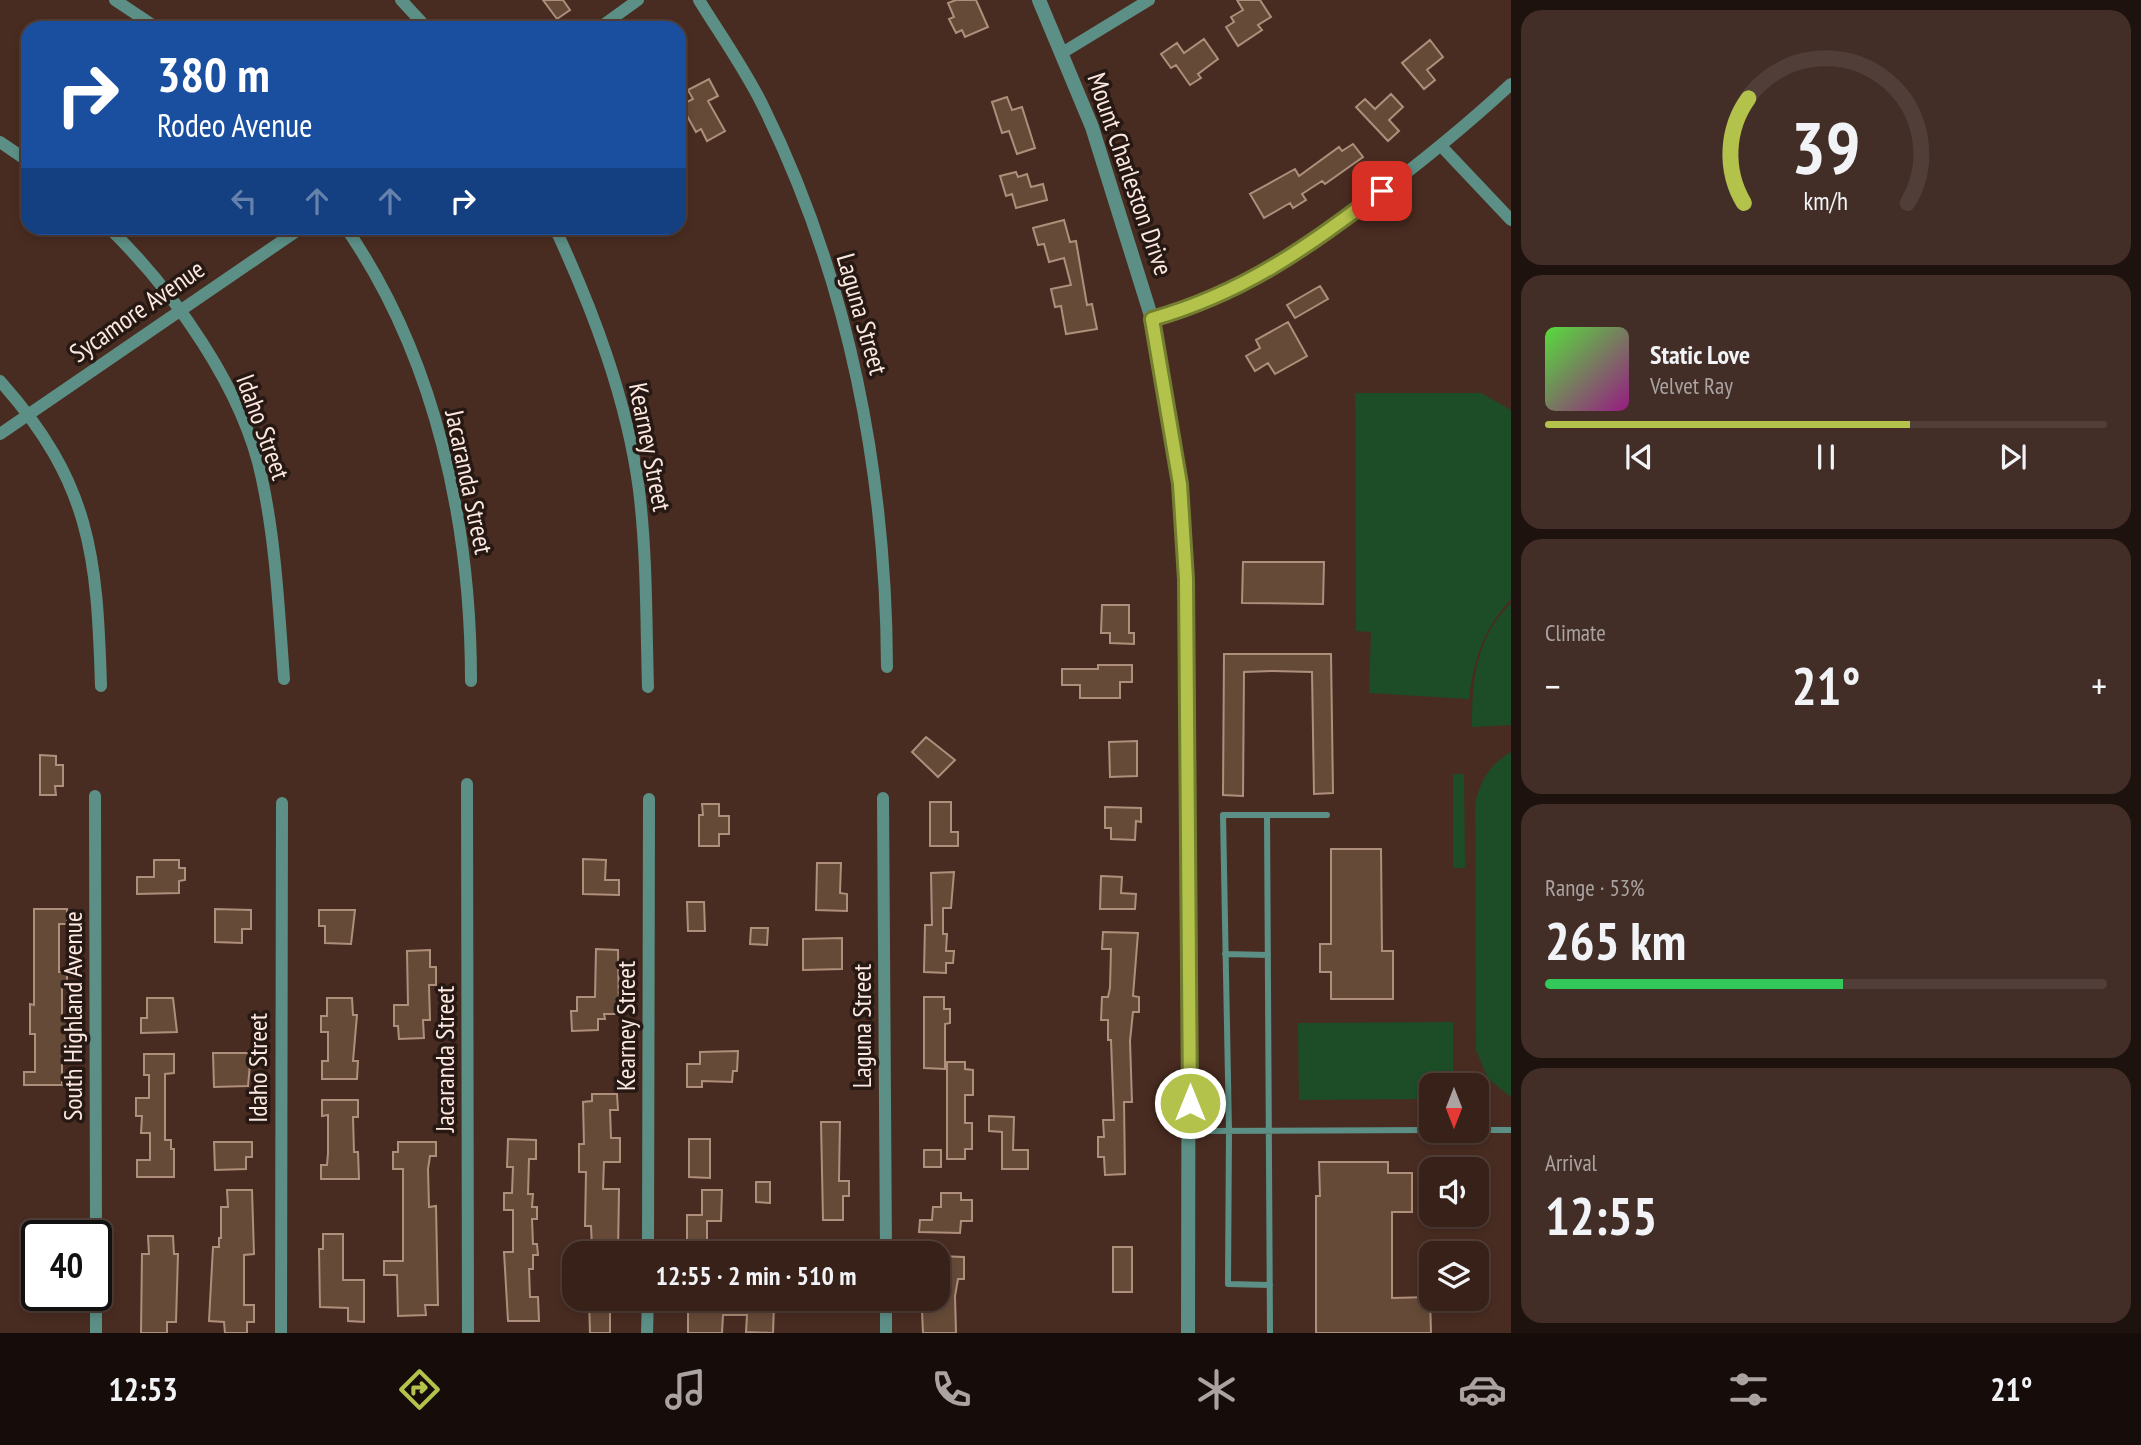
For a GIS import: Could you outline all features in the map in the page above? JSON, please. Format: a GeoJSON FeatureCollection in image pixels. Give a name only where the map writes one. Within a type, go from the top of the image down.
{"type":"FeatureCollection","features":[{"type":"Feature","properties":{"kind":"street"},"geometry":{"type":"LineString","coordinates":[[116,0],[147,21]]}},
{"type":"Feature","properties":{"kind":"street"},"geometry":{"type":"LineString","coordinates":[[401,0],[420,21]]}},
{"type":"Feature","properties":{"kind":"street"},"geometry":{"type":"LineString","coordinates":[[609,21],[638,0]]}},
{"type":"Feature","properties":{"kind":"street","name":"Laguna Street"},"geometry":{"type":"LineString","coordinates":[[699,0],[764,106],[812,224],[840,309],[862,394],[873,458],[886,580],[887,667]]}},
{"type":"Feature","properties":{"kind":"street","name":"Mount Charleston Drive"},"geometry":{"type":"LineString","coordinates":[[1038,0],[1096,140],[1152,319],[1180,484],[1186,579],[1190,1131],[1188,1333]]}},
{"type":"Feature","properties":{"kind":"street"},"geometry":{"type":"LineString","coordinates":[[1062,53],[1149,0]]}},
{"type":"Feature","properties":{"kind":"street"},"geometry":{"type":"LineString","coordinates":[[1152,319],[1196,306],[1245,284],[1303,250],[1442,147],[1511,84]]}},
{"type":"Feature","properties":{"kind":"street"},"geometry":{"type":"LineString","coordinates":[[0,142],[21,156]]}},
{"type":"Feature","properties":{"kind":"street"},"geometry":{"type":"LineString","coordinates":[[1442,147],[1511,220]]}},
{"type":"Feature","properties":{"kind":"street","name":"Idaho Street"},"geometry":{"type":"LineString","coordinates":[[116,235],[140,258],[179,309],[232,394],[262,477],[276,576],[285,680]]}},
{"type":"Feature","properties":{"kind":"street","name":"Sycamore Avenue"},"geometry":{"type":"LineString","coordinates":[[0,434],[290,235]]}},
{"type":"Feature","properties":{"kind":"street","name":"Jacaranda Street"},"geometry":{"type":"LineString","coordinates":[[350,235],[398,321],[438,423],[459,522],[471,634],[471,681]]}},
{"type":"Feature","properties":{"kind":"street","name":"Kearney Street"},"geometry":{"type":"LineString","coordinates":[[558,235],[604,347],[624,417],[643,529],[648,687]]}},
{"type":"Feature","properties":{"kind":"street"},"geometry":{"type":"LineString","coordinates":[[0,381],[29,414],[75,495],[92,550],[101,686]]}},
{"type":"Feature","properties":{"kind":"street","name":"Jacaranda Street"},"geometry":{"type":"LineString","coordinates":[[467,784],[468,1333]]}},
{"type":"Feature","properties":{"kind":"street","name":"South Highland Avenue"},"geometry":{"type":"LineString","coordinates":[[95,796],[96,1220]]}},
{"type":"Feature","properties":{"kind":"street","name":"Laguna Street"},"geometry":{"type":"LineString","coordinates":[[883,798],[886,1241]]}},
{"type":"Feature","properties":{"kind":"street","name":"Kearney Street"},"geometry":{"type":"LineString","coordinates":[[648,1241],[649,799]]}},
{"type":"Feature","properties":{"kind":"street","name":"Idaho Street"},"geometry":{"type":"LineString","coordinates":[[281,1333],[282,803]]}},
{"type":"Feature","properties":{"kind":"street"},"geometry":{"type":"LineString","coordinates":[[96,1311],[96,1333]]}},
{"type":"Feature","properties":{"kind":"street"},"geometry":{"type":"LineString","coordinates":[[648,1311],[648,1333]]}},
{"type":"Feature","properties":{"kind":"street"},"geometry":{"type":"LineString","coordinates":[[886,1311],[886,1333]]}},
{"type":"Feature","properties":{"kind":"lane"},"geometry":{"type":"LineString","coordinates":[[1270,1285],[1228,1284],[1229,1131],[1223,815],[1327,815]]}},
{"type":"Feature","properties":{"kind":"lane"},"geometry":{"type":"LineString","coordinates":[[1266,815],[1270,1333]]}},
{"type":"Feature","properties":{"kind":"lane"},"geometry":{"type":"LineString","coordinates":[[1225,954],[1268,954]]}},
{"type":"Feature","properties":{"kind":"lane"},"geometry":{"type":"LineString","coordinates":[[1190,1131],[1419,1130]]}},
{"type":"Feature","properties":{"kind":"lane"},"geometry":{"type":"LineString","coordinates":[[1489,1130],[1511,1130]]}},
{"type":"Feature","properties":{"kind":"green space"},"geometry":{"type":"Polygon","coordinates":[[[1355,393],[1481,393],[1511,410],[1511,599],[1493,622],[1481,645],[1469,699],[1369,693],[1371,632],[1356,631],[1355,393]]]}},
{"type":"Feature","properties":{"kind":"green space"},"geometry":{"type":"Polygon","coordinates":[[[1511,603],[1511,725],[1472,727],[1478,660],[1490,631],[1511,603]]]}},
{"type":"Feature","properties":{"kind":"green space"},"geometry":{"type":"Polygon","coordinates":[[[1511,752],[1511,1097],[1489,1080],[1489,1073],[1486,1073],[1476,1050],[1475,804],[1487,774],[1511,752]]]}},
{"type":"Feature","properties":{"kind":"green space"},"geometry":{"type":"Polygon","coordinates":[[[1453,774],[1464,774],[1465,868],[1453,868],[1453,774]]]}},
{"type":"Feature","properties":{"kind":"green space"},"geometry":{"type":"Polygon","coordinates":[[[1453,1022],[1453,1073],[1419,1073],[1419,1099],[1299,1100],[1298,1023],[1453,1022]]]}},
{"type":"Feature","properties":{"kind":"building"},"geometry":{"type":"Polygon","coordinates":[[[543,0],[563,0],[570,10],[557,19],[543,0]]]}},
{"type":"Feature","properties":{"kind":"building"},"geometry":{"type":"Polygon","coordinates":[[[956,0],[976,0],[988,27],[965,37],[962,30],[956,33],[949,19],[954,17],[948,3],[956,0]]]}},
{"type":"Feature","properties":{"kind":"building"},"geometry":{"type":"Polygon","coordinates":[[[1237,0],[1260,0],[1271,17],[1258,25],[1262,30],[1238,46],[1226,27],[1234,22],[1231,17],[1243,10],[1237,0]]]}},
{"type":"Feature","properties":{"kind":"building"},"geometry":{"type":"Polygon","coordinates":[[[1204,39],[1218,59],[1198,74],[1201,78],[1190,85],[1176,65],[1171,68],[1161,54],[1177,43],[1184,53],[1204,39]]]}},
{"type":"Feature","properties":{"kind":"building"},"geometry":{"type":"Polygon","coordinates":[[[1430,40],[1443,57],[1427,70],[1435,80],[1424,89],[1402,63],[1430,40]]]}},
{"type":"Feature","properties":{"kind":"building"},"geometry":{"type":"Polygon","coordinates":[[[709,79],[718,96],[708,101],[725,131],[707,141],[701,129],[696,132],[686,114],[686,102],[693,99],[688,90],[709,79]]]}},
{"type":"Feature","properties":{"kind":"building"},"geometry":{"type":"Polygon","coordinates":[[[1391,94],[1403,107],[1389,120],[1399,131],[1388,141],[1356,107],[1365,99],[1375,109],[1391,94]]]}},
{"type":"Feature","properties":{"kind":"building"},"geometry":{"type":"Polygon","coordinates":[[[1007,97],[1012,110],[1022,107],[1035,148],[1017,154],[1009,131],[1002,133],[992,102],[1007,97]]]}},
{"type":"Feature","properties":{"kind":"building"},"geometry":{"type":"Polygon","coordinates":[[[1353,144],[1363,157],[1325,184],[1322,181],[1302,194],[1306,200],[1293,208],[1290,203],[1264,218],[1250,194],[1295,169],[1299,176],[1339,147],[1342,151],[1353,144]]]}},
{"type":"Feature","properties":{"kind":"building"},"geometry":{"type":"Polygon","coordinates":[[[1016,172],[1018,177],[1027,174],[1031,187],[1043,184],[1047,200],[1016,208],[1012,194],[1006,196],[1000,176],[1016,172]]]}},
{"type":"Feature","properties":{"kind":"building"},"geometry":{"type":"Polygon","coordinates":[[[1064,220],[1070,242],[1076,241],[1087,305],[1092,304],[1097,329],[1066,334],[1061,306],[1055,307],[1051,289],[1071,285],[1064,258],[1049,262],[1044,244],[1038,245],[1033,228],[1064,220]]]}},
{"type":"Feature","properties":{"kind":"building"},"geometry":{"type":"Polygon","coordinates":[[[1320,286],[1328,299],[1295,318],[1287,305],[1320,286]]]}},
{"type":"Feature","properties":{"kind":"building"},"geometry":{"type":"Polygon","coordinates":[[[1288,322],[1307,356],[1275,374],[1268,363],[1255,371],[1246,356],[1260,348],[1256,340],[1288,322]]]}},
{"type":"Feature","properties":{"kind":"building"},"geometry":{"type":"Polygon","coordinates":[[[1243,562],[1324,562],[1323,604],[1242,603],[1243,562]]]}},
{"type":"Feature","properties":{"kind":"building"},"geometry":{"type":"Polygon","coordinates":[[[1102,605],[1129,605],[1129,633],[1134,633],[1134,644],[1110,643],[1110,633],[1101,633],[1102,605]]]}},
{"type":"Feature","properties":{"kind":"building"},"geometry":{"type":"Polygon","coordinates":[[[1224,654],[1331,654],[1333,793],[1314,794],[1312,672],[1272,671],[1244,672],[1243,796],[1223,795],[1224,654]]]}},
{"type":"Feature","properties":{"kind":"building"},"geometry":{"type":"Polygon","coordinates":[[[1098,665],[1132,665],[1132,682],[1120,682],[1120,698],[1080,698],[1080,685],[1062,685],[1062,669],[1098,669],[1098,665]]]}},
{"type":"Feature","properties":{"kind":"building"},"geometry":{"type":"Polygon","coordinates":[[[926,737],[955,760],[938,777],[912,752],[926,737]]]}},
{"type":"Feature","properties":{"kind":"building"},"geometry":{"type":"Polygon","coordinates":[[[1137,741],[1137,776],[1110,777],[1109,742],[1137,741]]]}},
{"type":"Feature","properties":{"kind":"building"},"geometry":{"type":"Polygon","coordinates":[[[40,755],[56,756],[56,765],[63,765],[63,786],[55,786],[56,795],[40,795],[40,755]]]}},
{"type":"Feature","properties":{"kind":"building"},"geometry":{"type":"Polygon","coordinates":[[[930,802],[951,802],[951,832],[958,832],[958,846],[930,846],[930,802]]]}},
{"type":"Feature","properties":{"kind":"building"},"geometry":{"type":"Polygon","coordinates":[[[702,804],[719,804],[719,816],[729,816],[729,834],[719,834],[719,846],[699,846],[699,815],[703,815],[702,804]]]}},
{"type":"Feature","properties":{"kind":"building"},"geometry":{"type":"Polygon","coordinates":[[[1105,807],[1141,808],[1141,822],[1136,821],[1135,840],[1111,839],[1111,828],[1105,828],[1105,807]]]}},
{"type":"Feature","properties":{"kind":"building"},"geometry":{"type":"Polygon","coordinates":[[[1331,849],[1381,849],[1382,951],[1393,951],[1393,999],[1331,999],[1331,972],[1320,972],[1320,944],[1331,944],[1331,849]]]}},
{"type":"Feature","properties":{"kind":"building"},"geometry":{"type":"Polygon","coordinates":[[[583,859],[606,860],[605,880],[619,880],[619,895],[583,894],[583,859]]]}},
{"type":"Feature","properties":{"kind":"building"},"geometry":{"type":"Polygon","coordinates":[[[154,860],[179,860],[179,868],[185,868],[185,880],[179,881],[179,893],[137,894],[137,877],[154,877],[154,860]]]}},
{"type":"Feature","properties":{"kind":"building"},"geometry":{"type":"Polygon","coordinates":[[[817,863],[841,863],[840,893],[847,894],[847,911],[816,910],[817,863]]]}},
{"type":"Feature","properties":{"kind":"building"},"geometry":{"type":"Polygon","coordinates":[[[954,872],[951,908],[943,908],[943,934],[947,934],[946,951],[954,951],[953,963],[946,963],[946,973],[924,972],[925,925],[932,925],[931,873],[954,872]]]}},
{"type":"Feature","properties":{"kind":"building"},"geometry":{"type":"Polygon","coordinates":[[[1101,876],[1122,877],[1121,893],[1136,894],[1135,909],[1100,909],[1101,876]]]}},
{"type":"Feature","properties":{"kind":"building"},"geometry":{"type":"Polygon","coordinates":[[[687,902],[704,902],[705,931],[688,931],[687,902]]]}},
{"type":"Feature","properties":{"kind":"building"},"geometry":{"type":"Polygon","coordinates":[[[34,909],[67,909],[67,924],[59,924],[59,972],[67,972],[67,987],[62,987],[62,1020],[70,1020],[69,1045],[77,1045],[77,1062],[62,1062],[62,1085],[24,1085],[24,1072],[35,1072],[35,1034],[30,1034],[30,1004],[34,1005],[34,909]]]}},
{"type":"Feature","properties":{"kind":"building"},"geometry":{"type":"Polygon","coordinates":[[[215,909],[251,910],[251,929],[242,929],[242,943],[215,942],[215,909]]]}},
{"type":"Feature","properties":{"kind":"building"},"geometry":{"type":"Polygon","coordinates":[[[319,910],[355,910],[351,944],[325,943],[325,926],[319,926],[319,910]]]}},
{"type":"Feature","properties":{"kind":"building"},"geometry":{"type":"Polygon","coordinates":[[[751,928],[768,928],[767,945],[750,944],[751,928]]]}},
{"type":"Feature","properties":{"kind":"building"},"geometry":{"type":"Polygon","coordinates":[[[1103,932],[1138,933],[1133,996],[1139,997],[1139,1012],[1133,1012],[1130,1041],[1132,1102],[1124,1102],[1125,1174],[1105,1175],[1104,1157],[1098,1157],[1098,1137],[1104,1137],[1103,1120],[1114,1120],[1111,1040],[1108,1040],[1108,1020],[1101,1020],[1102,997],[1108,997],[1110,988],[1111,949],[1102,949],[1103,932]]]}},
{"type":"Feature","properties":{"kind":"building"},"geometry":{"type":"Polygon","coordinates":[[[842,938],[842,969],[803,970],[803,939],[842,938]]]}},
{"type":"Feature","properties":{"kind":"building"},"geometry":{"type":"Polygon","coordinates":[[[596,949],[618,950],[619,1014],[604,1014],[605,1019],[598,1019],[598,1030],[572,1031],[571,1011],[577,1011],[577,997],[595,997],[596,949]]]}},
{"type":"Feature","properties":{"kind":"building"},"geometry":{"type":"Polygon","coordinates":[[[430,950],[430,967],[436,967],[436,985],[429,985],[430,1020],[423,1020],[424,1038],[399,1039],[398,1026],[394,1026],[394,1005],[408,1005],[407,951],[430,950]]]}},
{"type":"Feature","properties":{"kind":"building"},"geometry":{"type":"Polygon","coordinates":[[[924,997],[944,997],[944,1009],[950,1009],[950,1023],[945,1024],[945,1069],[924,1068],[924,997]]]}},
{"type":"Feature","properties":{"kind":"building"},"geometry":{"type":"Polygon","coordinates":[[[147,998],[173,998],[177,1032],[141,1033],[141,1018],[147,1018],[147,998]]]}},
{"type":"Feature","properties":{"kind":"building"},"geometry":{"type":"Polygon","coordinates":[[[327,998],[352,998],[353,1015],[357,1015],[353,1061],[358,1061],[357,1079],[322,1079],[322,1061],[328,1061],[328,1032],[321,1032],[321,1016],[327,1016],[327,998]]]}},
{"type":"Feature","properties":{"kind":"building"},"geometry":{"type":"Polygon","coordinates":[[[738,1051],[737,1071],[733,1071],[732,1082],[702,1081],[702,1087],[687,1087],[687,1064],[700,1064],[700,1052],[738,1051]]]}},
{"type":"Feature","properties":{"kind":"building"},"geometry":{"type":"Polygon","coordinates":[[[213,1053],[251,1053],[248,1086],[214,1087],[213,1053]]]}},
{"type":"Feature","properties":{"kind":"building"},"geometry":{"type":"Polygon","coordinates":[[[144,1054],[174,1054],[174,1073],[165,1074],[165,1140],[171,1140],[171,1149],[174,1149],[174,1177],[137,1177],[137,1160],[150,1160],[150,1133],[141,1133],[142,1116],[136,1116],[136,1098],[149,1098],[149,1075],[144,1075],[144,1054]]]}},
{"type":"Feature","properties":{"kind":"building"},"geometry":{"type":"Polygon","coordinates":[[[947,1062],[965,1062],[965,1069],[973,1070],[973,1095],[965,1095],[965,1123],[972,1123],[972,1149],[965,1149],[965,1159],[947,1159],[947,1062]]]}},
{"type":"Feature","properties":{"kind":"building"},"geometry":{"type":"Polygon","coordinates":[[[592,1094],[617,1094],[618,1110],[610,1110],[611,1138],[620,1138],[620,1162],[604,1162],[603,1189],[619,1189],[618,1241],[592,1241],[591,1226],[585,1226],[586,1172],[579,1172],[579,1144],[584,1144],[583,1102],[592,1101],[592,1094]]]}},
{"type":"Feature","properties":{"kind":"building"},"geometry":{"type":"Polygon","coordinates":[[[322,1100],[358,1100],[358,1117],[353,1117],[354,1152],[358,1152],[359,1179],[321,1179],[321,1165],[327,1165],[328,1153],[328,1115],[322,1116],[322,1100]]]}},
{"type":"Feature","properties":{"kind":"building"},"geometry":{"type":"Polygon","coordinates":[[[989,1116],[1014,1117],[1013,1150],[1028,1150],[1028,1169],[1002,1169],[1002,1132],[989,1131],[989,1116]]]}},
{"type":"Feature","properties":{"kind":"building"},"geometry":{"type":"Polygon","coordinates":[[[821,1122],[840,1122],[839,1181],[849,1181],[849,1196],[843,1196],[843,1220],[823,1220],[821,1122]]]}},
{"type":"Feature","properties":{"kind":"building"},"geometry":{"type":"Polygon","coordinates":[[[508,1139],[536,1140],[536,1159],[529,1159],[528,1194],[533,1194],[532,1207],[537,1207],[537,1219],[532,1219],[533,1244],[537,1244],[538,1255],[533,1255],[533,1269],[529,1269],[530,1297],[538,1297],[539,1321],[508,1321],[504,1252],[513,1252],[513,1210],[504,1210],[504,1193],[512,1193],[513,1167],[507,1167],[508,1139]]]}},
{"type":"Feature","properties":{"kind":"building"},"geometry":{"type":"Polygon","coordinates":[[[689,1139],[710,1139],[710,1178],[689,1177],[689,1139]]]}},
{"type":"Feature","properties":{"kind":"building"},"geometry":{"type":"Polygon","coordinates":[[[214,1142],[252,1142],[252,1157],[246,1157],[246,1169],[215,1170],[214,1142]]]}},
{"type":"Feature","properties":{"kind":"building"},"geometry":{"type":"Polygon","coordinates":[[[398,1142],[436,1142],[436,1156],[430,1156],[428,1169],[429,1207],[436,1206],[438,1305],[425,1305],[426,1315],[398,1316],[397,1275],[384,1275],[384,1261],[403,1261],[403,1169],[393,1169],[393,1152],[398,1152],[398,1142]]]}},
{"type":"Feature","properties":{"kind":"building"},"geometry":{"type":"Polygon","coordinates":[[[924,1150],[941,1150],[941,1167],[924,1167],[924,1150]]]}},
{"type":"Feature","properties":{"kind":"building"},"geometry":{"type":"Polygon","coordinates":[[[1319,1162],[1388,1162],[1388,1173],[1412,1173],[1412,1212],[1392,1212],[1392,1298],[1419,1297],[1419,1311],[1430,1311],[1431,1333],[1316,1333],[1316,1196],[1320,1196],[1319,1162]]]}},
{"type":"Feature","properties":{"kind":"building"},"geometry":{"type":"Polygon","coordinates":[[[756,1182],[770,1182],[770,1203],[756,1202],[756,1182]]]}},
{"type":"Feature","properties":{"kind":"building"},"geometry":{"type":"Polygon","coordinates":[[[227,1190],[252,1190],[254,1254],[244,1255],[244,1305],[254,1305],[254,1322],[247,1322],[247,1333],[225,1333],[224,1322],[209,1321],[213,1247],[219,1247],[221,1207],[228,1207],[227,1190]]]}},
{"type":"Feature","properties":{"kind":"building"},"geometry":{"type":"Polygon","coordinates":[[[702,1190],[722,1190],[721,1221],[707,1221],[707,1241],[687,1241],[687,1215],[702,1215],[702,1190]]]}},
{"type":"Feature","properties":{"kind":"building"},"geometry":{"type":"Polygon","coordinates":[[[941,1193],[961,1193],[961,1200],[972,1200],[972,1221],[961,1221],[960,1233],[919,1232],[920,1220],[932,1220],[933,1207],[941,1207],[941,1193]]]}},
{"type":"Feature","properties":{"kind":"building"},"geometry":{"type":"Polygon","coordinates":[[[323,1234],[343,1234],[343,1280],[364,1280],[364,1322],[348,1321],[348,1308],[320,1307],[319,1249],[323,1249],[323,1234]]]}},
{"type":"Feature","properties":{"kind":"building"},"geometry":{"type":"Polygon","coordinates":[[[148,1236],[173,1236],[174,1254],[178,1254],[176,1322],[167,1322],[167,1333],[141,1333],[142,1254],[149,1254],[148,1236]]]}},
{"type":"Feature","properties":{"kind":"building"},"geometry":{"type":"Polygon","coordinates":[[[1113,1247],[1132,1247],[1132,1292],[1113,1292],[1113,1247]]]}},
{"type":"Feature","properties":{"kind":"building"},"geometry":{"type":"Polygon","coordinates":[[[950,1256],[964,1257],[964,1279],[958,1279],[955,1296],[956,1333],[923,1333],[922,1311],[950,1311],[950,1256]]]}},
{"type":"Feature","properties":{"kind":"building"},"geometry":{"type":"Polygon","coordinates":[[[589,1311],[610,1311],[610,1333],[590,1333],[589,1311]]]}},
{"type":"Feature","properties":{"kind":"building"},"geometry":{"type":"Polygon","coordinates":[[[688,1311],[774,1311],[773,1333],[746,1332],[747,1315],[723,1315],[722,1333],[688,1333],[688,1311]]]}},
{"type":"Feature","properties":{"kind":"route"},"geometry":{"type":"LineString","coordinates":[[1190,1103],[1186,579],[1180,484],[1152,319],[1196,306],[1245,284],[1303,250],[1382,191]]}}]}
